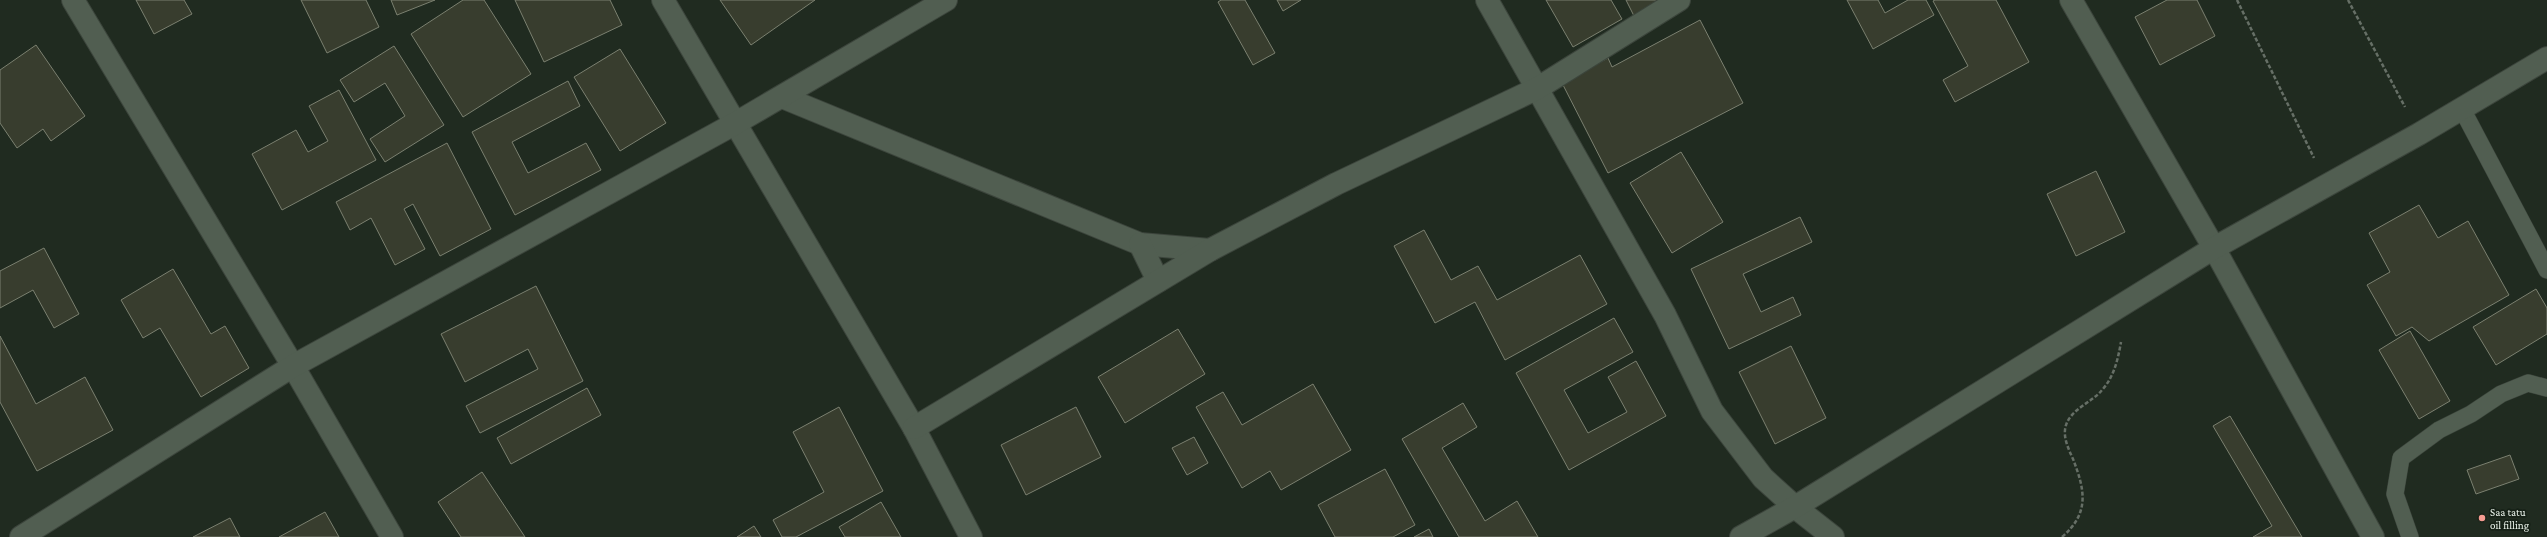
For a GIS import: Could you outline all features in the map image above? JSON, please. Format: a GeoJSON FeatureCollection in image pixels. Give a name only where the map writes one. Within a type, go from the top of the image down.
{"type":"FeatureCollection","features":[{"type":"Feature","properties":{"kind":"street"},"geometry":{"type":"LineString","coordinates":[[73,0],[293,366],[392,537]]}},
{"type":"Feature","properties":{"kind":"street"},"geometry":{"type":"LineString","coordinates":[[663,0],[914,428],[971,537]]}},
{"type":"Feature","properties":{"kind":"street"},"geometry":{"type":"LineString","coordinates":[[21,537],[293,366],[736,123],[946,0]]}},
{"type":"Feature","properties":{"kind":"street"},"geometry":{"type":"LineString","coordinates":[[1487,0],[1665,315],[1712,411],[1763,478],[1795,507],[1833,537]]}},
{"type":"Feature","properties":{"kind":"street"},"geometry":{"type":"LineString","coordinates":[[914,428],[1210,250],[1336,184],[1538,88],[1679,0]]}},
{"type":"Feature","properties":{"kind":"street"},"geometry":{"type":"LineString","coordinates":[[2071,0],[2214,248],[2373,537]]}},
{"type":"Feature","properties":{"kind":"street"},"geometry":{"type":"LineString","coordinates":[[1741,537],[1795,507],[2214,248],[2462,110],[2547,58]]}},
{"type":"Feature","properties":{"kind":"street"},"geometry":{"type":"LineString","coordinates":[[782,97],[1140,244],[1210,250]]}},
{"type":"Feature","properties":{"kind":"street"},"geometry":{"type":"LineString","coordinates":[[1140,244],[1158,281]]}},
{"type":"Feature","properties":{"kind":"lane"},"geometry":{"type":"LineString","coordinates":[[2462,110],[2547,270]]}},
{"type":"Feature","properties":{"kind":"lane"},"geometry":{"type":"LineString","coordinates":[[2410,537],[2396,494],[2401,458],[2440,430],[2471,414],[2501,394],[2528,383],[2547,388]]}},
{"type":"Feature","properties":{"kind":"path"},"geometry":{"type":"LineString","coordinates":[[2237,0],[2327,185]]}},
{"type":"Feature","properties":{"kind":"path"},"geometry":{"type":"LineString","coordinates":[[2348,0],[2419,134]]}},
{"type":"Feature","properties":{"kind":"path"},"geometry":{"type":"LineString","coordinates":[[2062,537],[2072,528],[2082,510],[2083,493],[2068,446],[2065,429],[2072,416],[2102,391],[2112,375],[2118,359],[2127,302]]}},
{"type":"Feature","properties":{"kind":"building"},"geometry":{"type":"Polygon","coordinates":[[[136,0],[184,0],[192,14],[154,34],[136,0]]]}},
{"type":"Feature","properties":{"kind":"building"},"geometry":{"type":"Polygon","coordinates":[[[301,0],[366,0],[379,27],[327,53],[301,0]]]}},
{"type":"Feature","properties":{"kind":"building"},"geometry":{"type":"Polygon","coordinates":[[[391,0],[435,0],[397,15],[391,0]]]}},
{"type":"Feature","properties":{"kind":"building"},"geometry":{"type":"Polygon","coordinates":[[[463,0],[484,0],[531,74],[463,117],[411,34],[463,0]]]}},
{"type":"Feature","properties":{"kind":"building"},"geometry":{"type":"Polygon","coordinates":[[[515,0],[610,0],[622,25],[544,62],[515,0]]]}},
{"type":"Feature","properties":{"kind":"building"},"geometry":{"type":"Polygon","coordinates":[[[720,0],[815,0],[751,45],[720,0]]]}},
{"type":"Feature","properties":{"kind":"building"},"geometry":{"type":"Polygon","coordinates":[[[1221,0],[1245,0],[1275,53],[1253,65],[1218,2],[1221,0]]]}},
{"type":"Feature","properties":{"kind":"building"},"geometry":{"type":"Polygon","coordinates":[[[1277,0],[1301,0],[1283,11],[1277,0]]]}},
{"type":"Feature","properties":{"kind":"building"},"geometry":{"type":"Polygon","coordinates":[[[1546,0],[1611,0],[1622,19],[1573,47],[1546,0]]]}},
{"type":"Feature","properties":{"kind":"building"},"geometry":{"type":"Polygon","coordinates":[[[1626,0],[1663,0],[1634,16],[1626,0]]]}},
{"type":"Feature","properties":{"kind":"building"},"geometry":{"type":"Polygon","coordinates":[[[1847,0],[1878,0],[1885,13],[1908,0],[1926,0],[1934,15],[1873,49],[1847,0]]]}},
{"type":"Feature","properties":{"kind":"building"},"geometry":{"type":"Polygon","coordinates":[[[1996,0],[2029,62],[1955,102],[1943,80],[1968,66],[1933,1],[1996,0]]]}},
{"type":"Feature","properties":{"kind":"building"},"geometry":{"type":"Polygon","coordinates":[[[2167,0],[2197,0],[2215,36],[2160,65],[2135,17],[2167,0]]]}},
{"type":"Feature","properties":{"kind":"building"},"geometry":{"type":"Polygon","coordinates":[[[1700,20],[1743,103],[1608,173],[1562,83],[1608,58],[1612,67],[1700,20]]]}},
{"type":"Feature","properties":{"kind":"building"},"geometry":{"type":"Polygon","coordinates":[[[36,45],[85,116],[51,141],[43,129],[17,148],[0,123],[0,70],[36,45]]]}},
{"type":"Feature","properties":{"kind":"building"},"geometry":{"type":"Polygon","coordinates":[[[394,46],[444,125],[385,162],[370,139],[405,116],[385,83],[354,102],[340,80],[394,46]]]}},
{"type":"Feature","properties":{"kind":"building"},"geometry":{"type":"Polygon","coordinates":[[[620,49],[666,123],[620,151],[574,77],[620,49]]]}},
{"type":"Feature","properties":{"kind":"building"},"geometry":{"type":"Polygon","coordinates":[[[568,81],[580,106],[512,142],[528,173],[586,143],[601,170],[515,215],[472,132],[568,81]]]}},
{"type":"Feature","properties":{"kind":"building"},"geometry":{"type":"Polygon","coordinates":[[[339,90],[376,160],[282,210],[252,154],[296,130],[308,152],[328,141],[309,106],[339,90]]]}},
{"type":"Feature","properties":{"kind":"building"},"geometry":{"type":"Polygon","coordinates":[[[447,143],[491,229],[440,256],[413,204],[404,209],[425,249],[395,265],[371,218],[350,230],[336,202],[447,143]]]}},
{"type":"Feature","properties":{"kind":"building"},"geometry":{"type":"Polygon","coordinates":[[[1681,152],[1723,222],[1672,253],[1630,183],[1681,152]]]}},
{"type":"Feature","properties":{"kind":"building"},"geometry":{"type":"Polygon","coordinates":[[[2096,171],[2125,232],[2076,256],[2047,194],[2096,171]]]}},
{"type":"Feature","properties":{"kind":"building"},"geometry":{"type":"Polygon","coordinates":[[[2419,205],[2438,238],[2468,221],[2509,295],[2429,341],[2412,327],[2396,336],[2367,285],[2390,272],[2369,233],[2419,205]]]}},
{"type":"Feature","properties":{"kind":"building"},"geometry":{"type":"Polygon","coordinates":[[[1800,217],[1812,242],[1743,274],[1761,312],[1793,297],[1801,315],[1729,349],[1691,269],[1800,217]]]}},
{"type":"Feature","properties":{"kind":"building"},"geometry":{"type":"Polygon","coordinates":[[[1424,230],[1451,280],[1478,266],[1497,300],[1580,255],[1607,304],[1505,360],[1475,302],[1435,323],[1394,246],[1424,230]]]}},
{"type":"Feature","properties":{"kind":"building"},"geometry":{"type":"Polygon","coordinates":[[[44,248],[79,314],[54,328],[33,290],[0,308],[0,271],[44,248]]]}},
{"type":"Feature","properties":{"kind":"building"},"geometry":{"type":"Polygon","coordinates":[[[173,269],[211,334],[225,326],[249,368],[201,397],[160,328],[143,338],[121,300],[173,269]]]}},
{"type":"Feature","properties":{"kind":"building"},"geometry":{"type":"Polygon","coordinates":[[[536,286],[583,381],[480,433],[466,406],[538,369],[528,349],[465,382],[441,334],[536,286]]]}},
{"type":"Feature","properties":{"kind":"building"},"geometry":{"type":"Polygon","coordinates":[[[2536,289],[2547,308],[2547,334],[2496,365],[2473,327],[2536,289]]]}},
{"type":"Feature","properties":{"kind":"building"},"geometry":{"type":"Polygon","coordinates":[[[1614,318],[1633,352],[1564,390],[1588,433],[1627,412],[1608,377],[1636,361],[1666,416],[1569,470],[1516,373],[1614,318]]]}},
{"type":"Feature","properties":{"kind":"building"},"geometry":{"type":"Polygon","coordinates":[[[1178,329],[1205,374],[1125,423],[1098,377],[1178,329]]]}},
{"type":"Feature","properties":{"kind":"building"},"geometry":{"type":"Polygon","coordinates":[[[2410,331],[2450,401],[2419,419],[2379,350],[2410,331]]]}},
{"type":"Feature","properties":{"kind":"building"},"geometry":{"type":"Polygon","coordinates":[[[0,336],[36,404],[85,377],[113,430],[37,471],[0,402],[0,336]]]}},
{"type":"Feature","properties":{"kind":"building"},"geometry":{"type":"Polygon","coordinates":[[[1791,346],[1826,418],[1775,444],[1739,372],[1791,346]]]}},
{"type":"Feature","properties":{"kind":"building"},"geometry":{"type":"Polygon","coordinates":[[[1313,384],[1351,450],[1281,490],[1270,471],[1242,488],[1196,407],[1223,392],[1242,425],[1313,384]]]}},
{"type":"Feature","properties":{"kind":"building"},"geometry":{"type":"Polygon","coordinates":[[[587,388],[601,415],[511,464],[497,438],[587,388]]]}},
{"type":"Feature","properties":{"kind":"building"},"geometry":{"type":"Polygon","coordinates":[[[1463,403],[1477,427],[1442,448],[1485,521],[1517,501],[1538,537],[1459,537],[1402,439],[1463,403]]]}},
{"type":"Feature","properties":{"kind":"building"},"geometry":{"type":"Polygon","coordinates":[[[839,407],[883,491],[796,537],[782,537],[773,520],[824,492],[793,432],[839,407]]]}},
{"type":"Feature","properties":{"kind":"building"},"geometry":{"type":"Polygon","coordinates":[[[1076,407],[1101,457],[1026,495],[1001,445],[1076,407]]]}},
{"type":"Feature","properties":{"kind":"building"},"geometry":{"type":"Polygon","coordinates":[[[2230,416],[2302,537],[2253,537],[2272,526],[2213,426],[2230,416]]]}},
{"type":"Feature","properties":{"kind":"building"},"geometry":{"type":"Polygon","coordinates":[[[1194,437],[1208,463],[1187,475],[1172,448],[1194,437]]]}},
{"type":"Feature","properties":{"kind":"building"},"geometry":{"type":"Polygon","coordinates":[[[2510,455],[2519,479],[2476,494],[2467,470],[2510,455]]]}},
{"type":"Feature","properties":{"kind":"building"},"geometry":{"type":"Polygon","coordinates":[[[1385,469],[1415,525],[1393,537],[1335,537],[1318,505],[1385,469]]]}},
{"type":"Feature","properties":{"kind":"building"},"geometry":{"type":"Polygon","coordinates":[[[482,472],[525,537],[461,537],[438,502],[482,472]]]}},
{"type":"Feature","properties":{"kind":"building"},"geometry":{"type":"Polygon","coordinates":[[[881,502],[901,537],[845,537],[839,527],[881,502]]]}},
{"type":"Feature","properties":{"kind":"building"},"geometry":{"type":"Polygon","coordinates":[[[325,512],[339,537],[279,537],[325,512]]]}},
{"type":"Feature","properties":{"kind":"building"},"geometry":{"type":"Polygon","coordinates":[[[230,518],[240,537],[193,537],[230,518]]]}},
{"type":"Feature","properties":{"kind":"building"},"geometry":{"type":"Polygon","coordinates":[[[754,526],[761,537],[737,537],[754,526]]]}},
{"type":"Feature","properties":{"kind":"building"},"geometry":{"type":"Polygon","coordinates":[[[1429,529],[1433,537],[1414,537],[1429,529]]]}},
{"type":"Feature","properties":{"kind":"place","name":"Saa tatu oil filling"},"geometry":{"type":"Point","coordinates":[2482,518]}}]}
